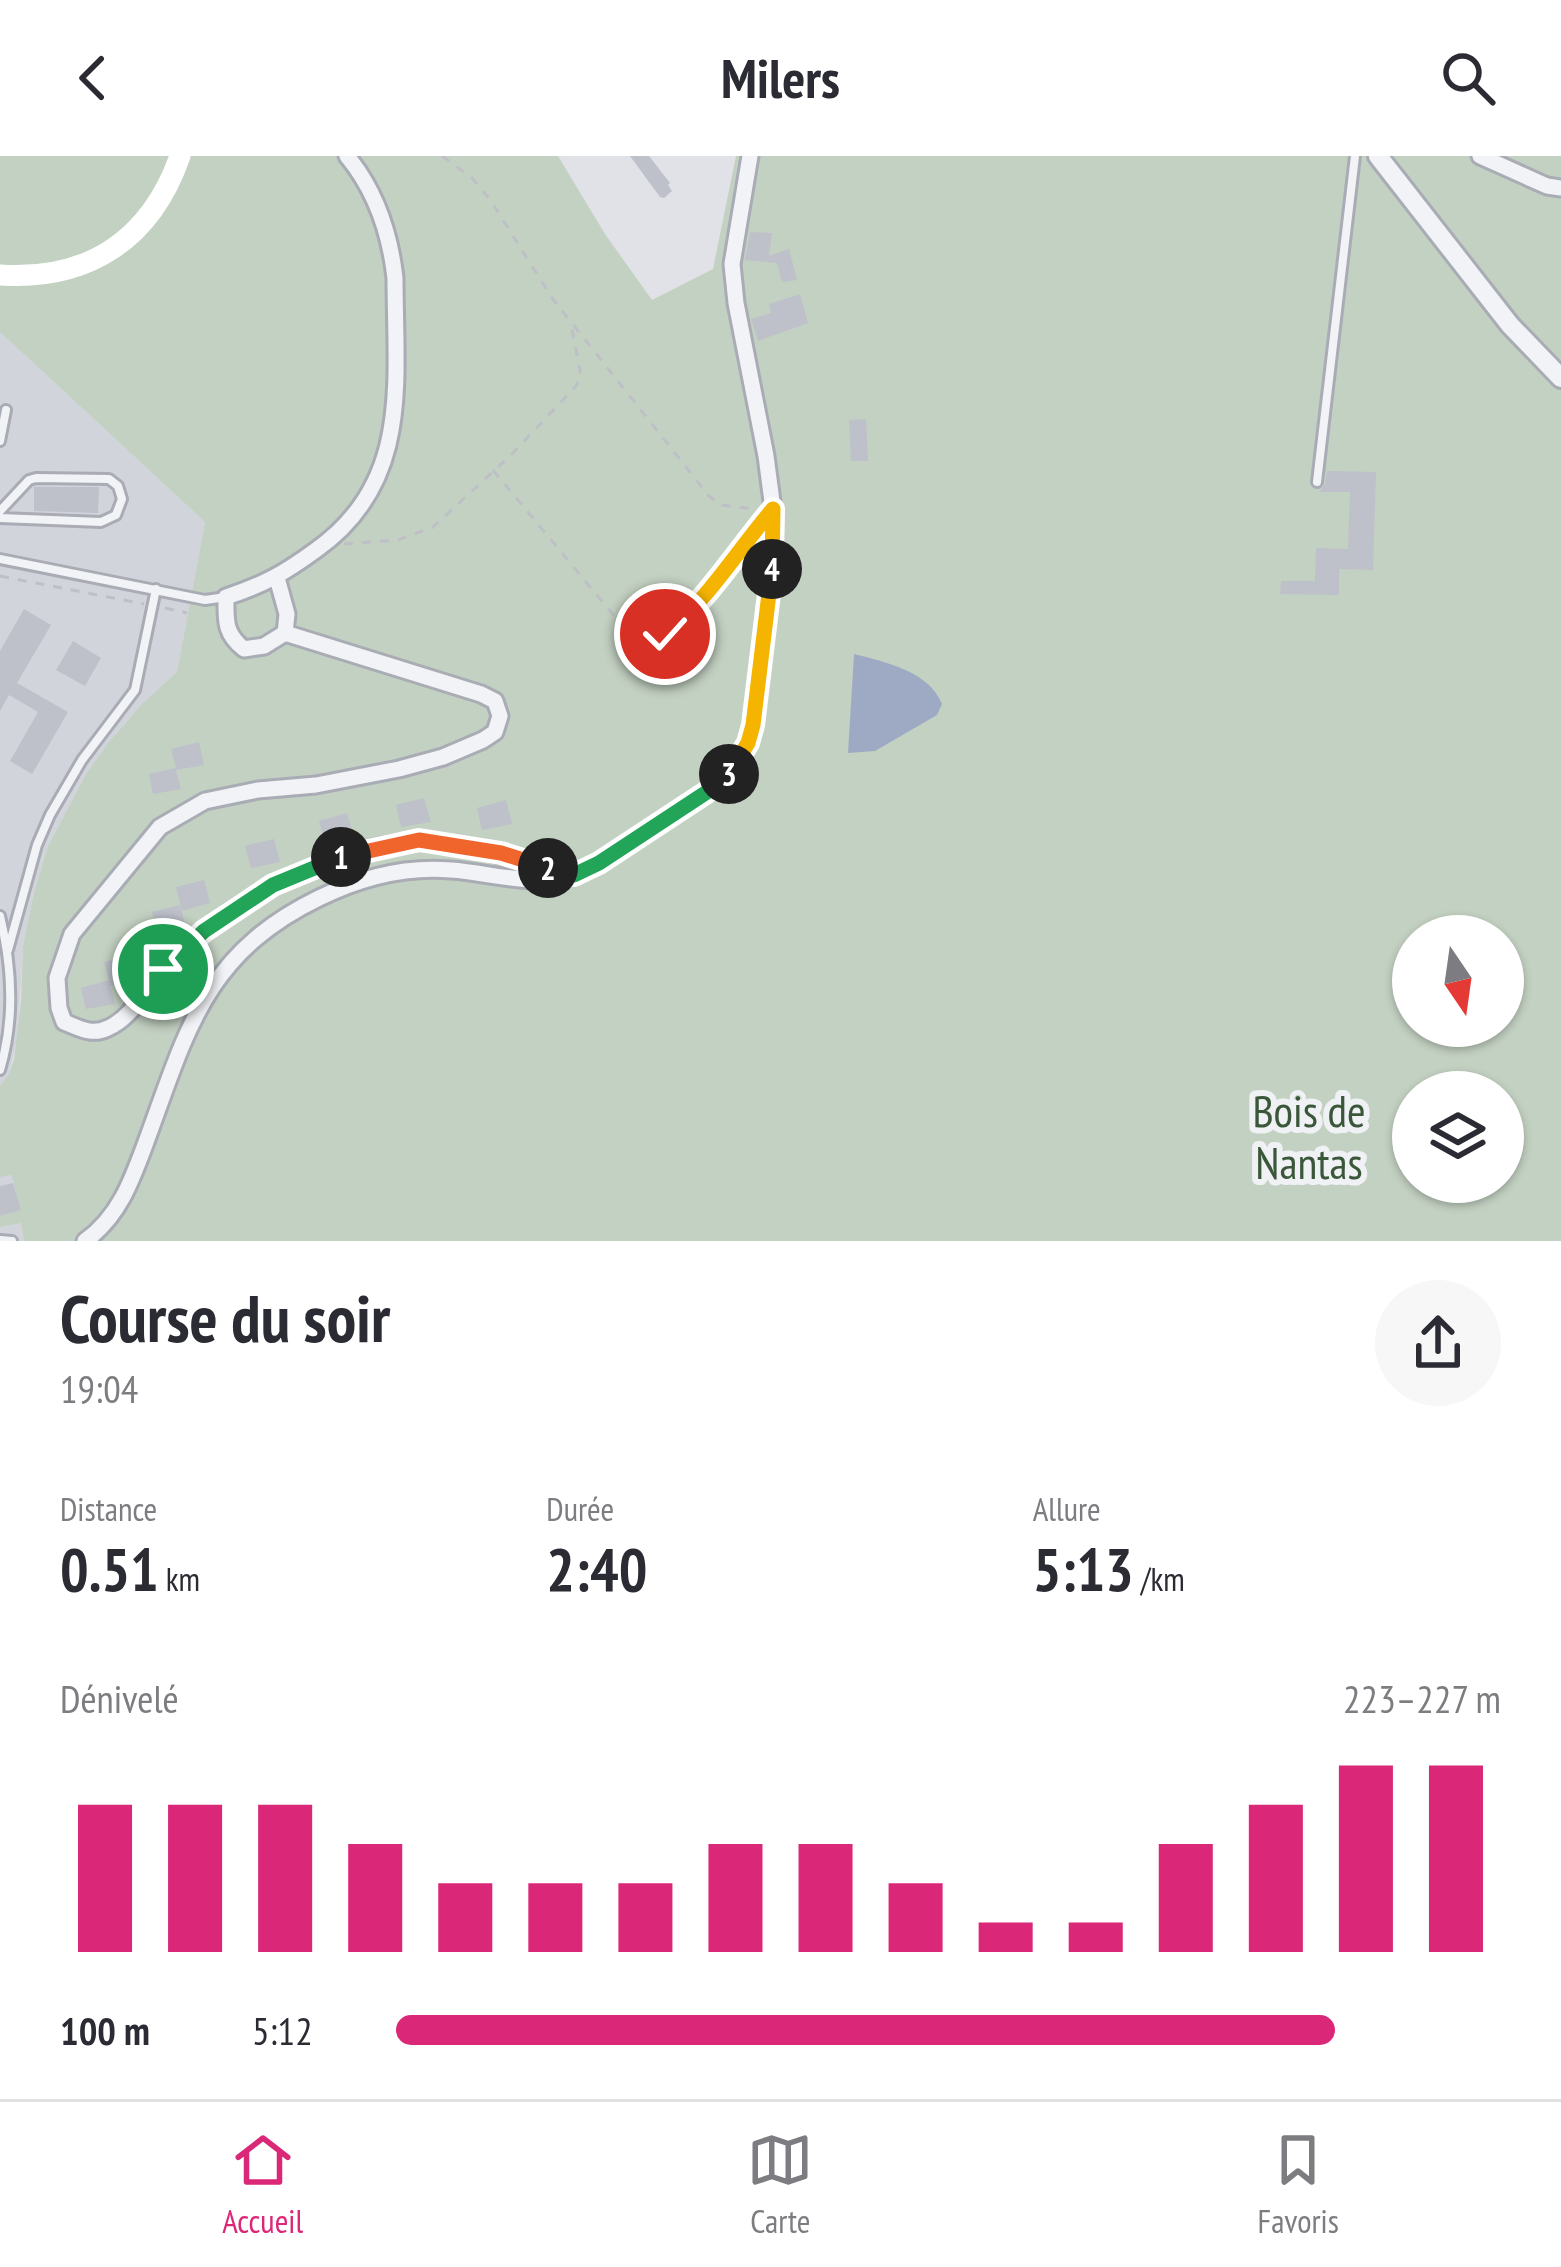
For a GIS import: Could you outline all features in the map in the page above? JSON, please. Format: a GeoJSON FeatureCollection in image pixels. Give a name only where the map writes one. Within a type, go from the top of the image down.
{"type":"FeatureCollection","features":[{"type":"Feature","properties":{"kind":"main road"},"geometry":{"type":"LineString","coordinates":[[0,275],[53,273],[118,247],[158,205],[180,156]]}},
{"type":"Feature","properties":{"kind":"street"},"geometry":{"type":"LineString","coordinates":[[347,156],[369,188],[393,257],[394,417],[386,456],[377,482],[345,526],[278,578],[226,597],[226,620],[231,639],[244,649],[264,646],[285,633],[481,694],[495,701],[500,716],[495,732],[443,757],[399,769],[205,801],[160,827],[72,934],[57,978],[59,1008],[64,1022],[91,1032],[107,1028],[129,1013],[163,969],[204,931],[273,885],[345,855],[419,840],[501,853],[574,875]]}},
{"type":"Feature","properties":{"kind":"street"},"geometry":{"type":"LineString","coordinates":[[1378,156],[1510,325],[1561,378]]}},
{"type":"Feature","properties":{"kind":"street"},"geometry":{"type":"LineString","coordinates":[[1480,156],[1561,188]]}},
{"type":"Feature","properties":{"kind":"street"},"geometry":{"type":"LineString","coordinates":[[86,1241],[115,1212],[130,1187],[186,1033],[202,1003],[236,956],[266,930],[334,891],[394,872],[450,870],[539,880],[574,875],[710,790],[740,759],[753,725],[772,572],[773,509],[732,264],[746,157]]}},
{"type":"Feature","properties":{"kind":"street"},"geometry":{"type":"LineString","coordinates":[[278,578],[285,633]]}},
{"type":"Feature","properties":{"kind":"lane"},"geometry":{"type":"LineString","coordinates":[[1317,482],[1355,156]]}},
{"type":"Feature","properties":{"kind":"lane"},"geometry":{"type":"LineString","coordinates":[[0,441],[6,410]]}},
{"type":"Feature","properties":{"kind":"lane"},"geometry":{"type":"LineString","coordinates":[[36,478],[109,479],[118,486],[122,499],[116,515],[101,522],[0,514],[36,478]]}},
{"type":"Feature","properties":{"kind":"lane"},"geometry":{"type":"LineString","coordinates":[[0,559],[205,600],[226,597]]}},
{"type":"Feature","properties":{"kind":"lane"},"geometry":{"type":"LineString","coordinates":[[8,950],[50,815],[82,760],[135,690],[156,589]]}},
{"type":"Feature","properties":{"kind":"lane"},"geometry":{"type":"LineString","coordinates":[[0,916],[8,950],[10,1014],[0,1070]]}},
{"type":"Feature","properties":{"kind":"lane"},"geometry":{"type":"LineString","coordinates":[[0,1240],[12,1241]]}},
{"type":"Feature","properties":{"kind":"path"},"geometry":{"type":"LineString","coordinates":[[442,156],[472,178],[491,201],[552,298],[709,496],[721,505],[773,509]]}},
{"type":"Feature","properties":{"kind":"path"},"geometry":{"type":"LineString","coordinates":[[329,541],[352,545],[415,536],[433,527],[471,494],[576,386],[581,376],[571,323]]}},
{"type":"Feature","properties":{"kind":"path"},"geometry":{"type":"LineString","coordinates":[[493,470],[640,647],[682,621],[773,509]]}},
{"type":"Feature","properties":{"kind":"path"},"geometry":{"type":"LineString","coordinates":[[0,576],[187,613]]}},
{"type":"Feature","properties":{"kind":"shaded area"},"geometry":{"type":"Polygon","coordinates":[[[0,332],[205,522],[177,672],[125,723],[86,774],[48,846],[34,892],[9,1075],[51,1241],[0,1241],[0,332]]]}},
{"type":"Feature","properties":{"kind":"green space","name":"Bois de Nantas"},"geometry":{"type":"Polygon","coordinates":[[[0,156],[558,156],[652,300],[713,269],[736,156],[1561,156],[1561,1241],[24,1241],[21,1223],[0,1227],[0,1216],[20,1210],[12,1175],[0,1177],[0,1086],[14,1059],[23,946],[34,892],[48,846],[86,774],[143,703],[177,672],[205,522],[0,332],[0,156]]]}},
{"type":"Feature","properties":{"kind":"water"},"geometry":{"type":"Polygon","coordinates":[[[854,654],[905,670],[927,683],[942,704],[937,715],[875,751],[848,753],[854,654]]]}},
{"type":"Feature","properties":{"kind":"building"},"geometry":{"type":"Polygon","coordinates":[[[630,156],[649,156],[672,191],[660,197],[630,156]]]}},
{"type":"Feature","properties":{"kind":"building"},"geometry":{"type":"Polygon","coordinates":[[[750,232],[772,233],[769,256],[789,249],[797,280],[782,282],[777,263],[745,260],[750,232]]]}},
{"type":"Feature","properties":{"kind":"building"},"geometry":{"type":"Polygon","coordinates":[[[800,294],[808,323],[758,341],[751,319],[771,313],[769,304],[800,294]]]}},
{"type":"Feature","properties":{"kind":"building"},"geometry":{"type":"Polygon","coordinates":[[[866,419],[868,461],[851,461],[849,420],[866,419]]]}},
{"type":"Feature","properties":{"kind":"building"},"geometry":{"type":"Polygon","coordinates":[[[1327,471],[1376,472],[1373,570],[1339,569],[1339,595],[1280,594],[1281,581],[1315,581],[1316,548],[1348,549],[1350,492],[1319,492],[1327,471]]]}},
{"type":"Feature","properties":{"kind":"building"},"geometry":{"type":"Polygon","coordinates":[[[34,487],[99,487],[98,513],[34,511],[34,487]]]}},
{"type":"Feature","properties":{"kind":"building"},"geometry":{"type":"Polygon","coordinates":[[[24,609],[51,625],[17,683],[68,712],[32,774],[10,761],[38,712],[9,695],[0,711],[0,651],[24,609]]]}},
{"type":"Feature","properties":{"kind":"building"},"geometry":{"type":"Polygon","coordinates":[[[73,641],[101,658],[85,686],[56,670],[73,641]]]}},
{"type":"Feature","properties":{"kind":"building"},"geometry":{"type":"Polygon","coordinates":[[[199,742],[204,765],[176,770],[181,789],[153,794],[149,774],[176,768],[171,749],[199,742]]]}},
{"type":"Feature","properties":{"kind":"building"},"geometry":{"type":"Polygon","coordinates":[[[424,798],[431,822],[401,827],[396,805],[424,798]]]}},
{"type":"Feature","properties":{"kind":"building"},"geometry":{"type":"Polygon","coordinates":[[[506,800],[512,824],[482,830],[477,808],[506,800]]]}},
{"type":"Feature","properties":{"kind":"building"},"geometry":{"type":"Polygon","coordinates":[[[347,813],[354,837],[325,842],[319,821],[347,813]]]}},
{"type":"Feature","properties":{"kind":"building"},"geometry":{"type":"Polygon","coordinates":[[[274,839],[280,862],[251,868],[245,846],[274,839]]]}},
{"type":"Feature","properties":{"kind":"building"},"geometry":{"type":"Polygon","coordinates":[[[204,880],[210,903],[182,911],[176,887],[204,880]]]}},
{"type":"Feature","properties":{"kind":"building"},"geometry":{"type":"Polygon","coordinates":[[[180,905],[186,928],[158,936],[152,912],[180,905]]]}},
{"type":"Feature","properties":{"kind":"building"},"geometry":{"type":"Polygon","coordinates":[[[157,930],[162,954],[134,961],[128,937],[157,930]]]}},
{"type":"Feature","properties":{"kind":"building"},"geometry":{"type":"Polygon","coordinates":[[[133,955],[139,979],[110,986],[115,1004],[86,1009],[81,988],[109,980],[104,962],[133,955]]]}},
{"type":"Feature","properties":{"kind":"building"},"geometry":{"type":"Polygon","coordinates":[[[13,1183],[21,1210],[0,1216],[0,1186],[13,1183]]]}},
{"type":"Feature","properties":{"kind":"route"},"geometry":{"type":"LineString","coordinates":[[163,969],[204,931],[273,885],[345,855],[419,840],[501,853],[574,875],[710,790],[740,759],[753,725],[772,572],[773,509],[713,586],[665,634]]}}]}
